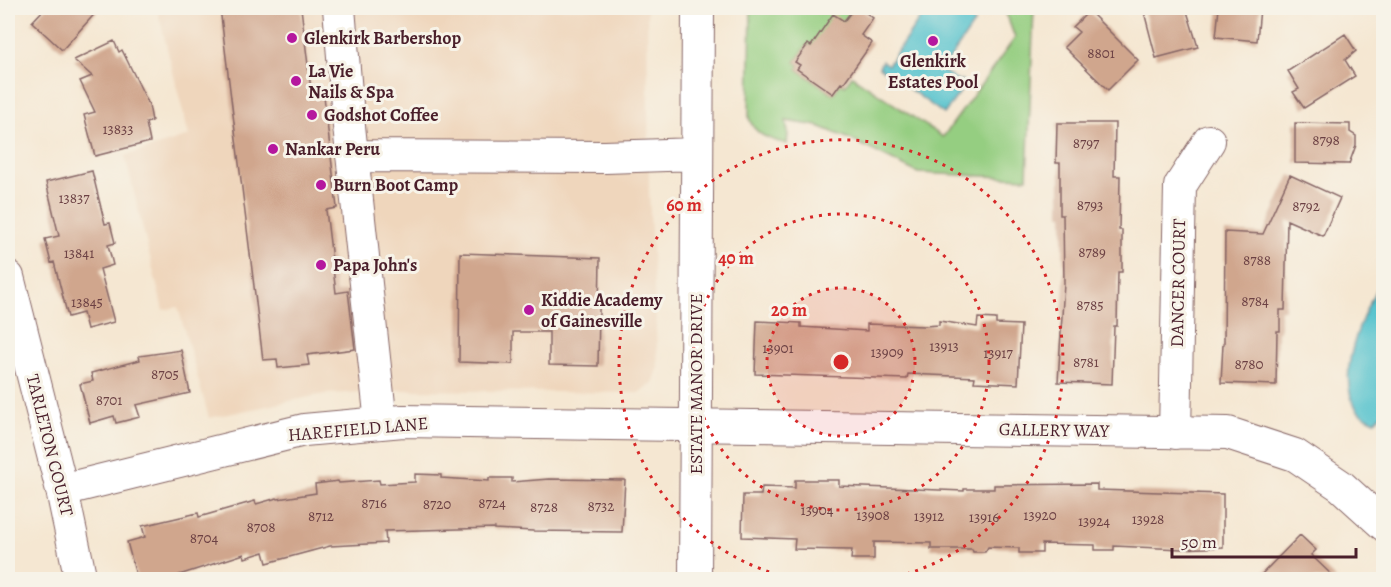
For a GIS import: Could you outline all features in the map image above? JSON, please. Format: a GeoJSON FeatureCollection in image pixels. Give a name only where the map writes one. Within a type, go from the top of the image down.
{"type":"FeatureCollection","features":[{"type":"Feature","properties":{"kind":"street"},"geometry":{"type":"LineString","coordinates":[[339,8],[352,156],[381,423]]}},
{"type":"Feature","properties":{"kind":"street","name":"ESTATE MANOR DRIVE"},"geometry":{"type":"LineString","coordinates":[[695,579],[698,8]]}},
{"type":"Feature","properties":{"kind":"street","name":"DANCER COURT"},"geometry":{"type":"LineString","coordinates":[[1175,433],[1180,186],[1209,141]]}},
{"type":"Feature","properties":{"kind":"street"},"geometry":{"type":"LineString","coordinates":[[352,156],[605,157],[697,154]]}},
{"type":"Feature","properties":{"kind":"street","name":"TARLETON COURT"},"geometry":{"type":"LineString","coordinates":[[8,277],[62,490],[81,579]]}},
{"type":"Feature","properties":{"kind":"street","name":"HAREFIELD LANE"},"geometry":{"type":"LineString","coordinates":[[62,490],[304,430],[403,421],[696,425]]}},
{"type":"Feature","properties":{"kind":"street","name":"GALLERY WAY"},"geometry":{"type":"LineString","coordinates":[[696,425],[1228,433],[1295,455],[1341,486],[1383,525]]}},
{"type":"Feature","properties":{"kind":"shaded area"},"geometry":{"type":"Polygon","coordinates":[[[157,8],[647,8],[649,192],[658,369],[653,383],[638,393],[400,390],[324,394],[209,418],[178,307],[163,310],[125,156],[189,136],[157,8]]]}},
{"type":"Feature","properties":{"kind":"green space"},"geometry":{"type":"Polygon","coordinates":[[[751,8],[854,8],[844,21],[815,48],[808,44],[795,62],[800,65],[797,69],[833,94],[841,83],[845,85],[852,76],[943,137],[1015,38],[1004,8],[1034,8],[1027,178],[918,173],[850,139],[818,126],[786,121],[787,144],[759,133],[749,118],[751,8]]]}},
{"type":"Feature","properties":{"kind":"water","name":"Glenkirk Estates Pool"},"geometry":{"type":"Polygon","coordinates":[[[927,8],[955,8],[975,22],[942,70],[966,84],[944,114],[879,67],[882,61],[888,65],[927,8]]]}},
{"type":"Feature","properties":{"kind":"water"},"geometry":{"type":"Polygon","coordinates":[[[1383,276],[1383,413],[1375,421],[1359,412],[1351,397],[1348,381],[1354,343],[1360,324],[1383,276]]]}},
{"type":"Feature","properties":{"kind":"building"},"geometry":{"type":"Polygon","coordinates":[[[45,8],[100,8],[62,50],[32,22],[45,8]]]}},
{"type":"Feature","properties":{"kind":"building"},"geometry":{"type":"Polygon","coordinates":[[[220,8],[301,8],[311,90],[323,88],[337,208],[326,210],[336,293],[348,291],[355,349],[307,355],[309,365],[278,368],[277,359],[263,360],[220,8]]]}},
{"type":"Feature","properties":{"kind":"building"},"geometry":{"type":"Polygon","coordinates":[[[854,8],[859,8],[873,18],[861,35],[872,43],[843,84],[841,83],[833,94],[797,69],[800,65],[795,62],[808,44],[811,46],[833,14],[844,21],[854,8]]]}},
{"type":"Feature","properties":{"kind":"building"},"geometry":{"type":"Polygon","coordinates":[[[1143,8],[1186,8],[1198,47],[1156,58],[1143,8]]]}},
{"type":"Feature","properties":{"kind":"building"},"geometry":{"type":"Polygon","coordinates":[[[1219,8],[1260,8],[1257,41],[1216,37],[1219,8]]]}},
{"type":"Feature","properties":{"kind":"building"},"geometry":{"type":"Polygon","coordinates":[[[1089,11],[1138,60],[1108,90],[1064,47],[1079,32],[1073,27],[1089,11]]]}},
{"type":"Feature","properties":{"kind":"building"},"geometry":{"type":"Polygon","coordinates":[[[1345,34],[1356,51],[1345,60],[1355,76],[1304,108],[1293,92],[1299,89],[1288,71],[1345,34]]]}},
{"type":"Feature","properties":{"kind":"building"},"geometry":{"type":"Polygon","coordinates":[[[114,41],[119,52],[122,50],[149,105],[152,121],[146,123],[150,142],[95,156],[84,115],[95,112],[80,81],[92,76],[74,60],[114,41]]]}},
{"type":"Feature","properties":{"kind":"building"},"geometry":{"type":"Polygon","coordinates":[[[1057,123],[1115,123],[1114,176],[1120,176],[1119,230],[1122,230],[1122,272],[1118,272],[1117,326],[1114,326],[1112,384],[1058,382],[1064,283],[1060,163],[1056,163],[1057,123]]]}},
{"type":"Feature","properties":{"kind":"building"},"geometry":{"type":"Polygon","coordinates":[[[1295,123],[1350,124],[1350,132],[1356,136],[1356,145],[1349,164],[1295,163],[1295,123]]]}},
{"type":"Feature","properties":{"kind":"building"},"geometry":{"type":"Polygon","coordinates":[[[92,171],[105,224],[110,223],[115,243],[108,245],[113,265],[100,269],[114,322],[87,329],[83,313],[68,317],[54,262],[51,263],[45,239],[59,236],[46,182],[92,171]]]}},
{"type":"Feature","properties":{"kind":"building"},"geometry":{"type":"Polygon","coordinates":[[[1290,175],[1340,198],[1323,236],[1287,220],[1285,310],[1280,310],[1280,331],[1277,331],[1276,385],[1221,383],[1224,344],[1225,232],[1263,234],[1290,175]]]}},
{"type":"Feature","properties":{"kind":"building","name":"Kiddie Academy of Gainesville"},"geometry":{"type":"Polygon","coordinates":[[[460,253],[600,258],[598,366],[549,365],[549,332],[513,332],[513,364],[459,362],[460,253]]]}},
{"type":"Feature","properties":{"kind":"building"},"geometry":{"type":"Polygon","coordinates":[[[978,318],[996,319],[996,324],[1021,325],[1018,384],[974,382],[975,377],[908,374],[907,379],[755,374],[757,321],[801,323],[801,327],[867,331],[867,324],[924,326],[939,325],[939,321],[977,327],[978,318]]]}},
{"type":"Feature","properties":{"kind":"building"},"geometry":{"type":"Polygon","coordinates":[[[181,350],[190,393],[136,405],[140,417],[116,423],[114,416],[90,423],[80,384],[93,381],[91,373],[140,360],[139,356],[181,350]]]}},
{"type":"Feature","properties":{"kind":"building"},"geometry":{"type":"Polygon","coordinates":[[[415,474],[489,481],[489,478],[512,478],[512,482],[549,479],[625,480],[622,532],[494,528],[385,531],[386,543],[330,546],[267,563],[264,552],[245,558],[244,554],[179,575],[180,579],[137,579],[127,542],[145,537],[142,526],[198,513],[199,517],[255,501],[256,504],[277,498],[316,493],[315,484],[379,480],[380,484],[415,482],[415,474]]]}},
{"type":"Feature","properties":{"kind":"building"},"geometry":{"type":"Polygon","coordinates":[[[795,480],[839,480],[839,486],[964,491],[964,489],[994,489],[994,485],[1097,484],[1097,490],[1223,494],[1223,547],[1182,549],[1114,546],[1114,550],[1095,550],[1095,545],[1042,544],[1042,553],[1019,553],[1019,548],[988,547],[985,552],[973,552],[972,549],[931,549],[931,543],[874,542],[874,559],[851,559],[852,550],[794,549],[795,539],[742,537],[743,495],[761,495],[762,487],[795,488],[795,480]]]}},
{"type":"Feature","properties":{"kind":"building"},"geometry":{"type":"Polygon","coordinates":[[[1300,535],[1316,550],[1311,555],[1336,579],[1257,579],[1300,535]]]}},
{"type":"Feature","properties":{"kind":"place","name":"Glenkirk Barbershop"},"geometry":{"type":"Point","coordinates":[292,38]}},
{"type":"Feature","properties":{"kind":"place","name":"Glenkirk Estates Pool"},"geometry":{"type":"Point","coordinates":[933,41]}},
{"type":"Feature","properties":{"kind":"place","name":"La Vie Nails & Spa"},"geometry":{"type":"Point","coordinates":[296,81]}},
{"type":"Feature","properties":{"kind":"place","name":"Godshot Coffee"},"geometry":{"type":"Point","coordinates":[312,115]}},
{"type":"Feature","properties":{"kind":"place","name":"Nankar Peru"},"geometry":{"type":"Point","coordinates":[273,149]}},
{"type":"Feature","properties":{"kind":"place","name":"Burn Boot Camp"},"geometry":{"type":"Point","coordinates":[321,185]}},
{"type":"Feature","properties":{"kind":"place","name":"Papa John's"},"geometry":{"type":"Point","coordinates":[321,265]}},
{"type":"Feature","properties":{"kind":"place","name":"Kiddie Academy of Gainesville"},"geometry":{"type":"Point","coordinates":[529,310]}}]}
